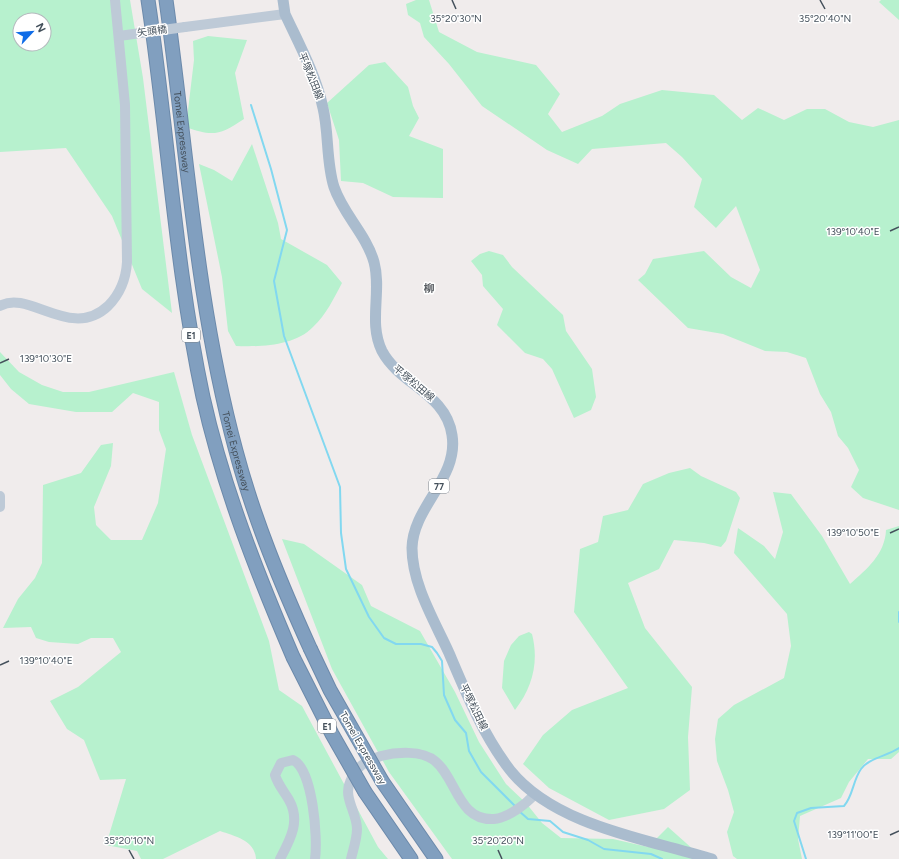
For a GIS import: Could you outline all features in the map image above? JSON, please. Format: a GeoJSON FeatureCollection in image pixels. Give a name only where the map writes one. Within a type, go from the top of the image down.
{"type":"FeatureCollection","features":[{"type":"Feature","properties":{"kind":"highway","name":"Tomei Expressway"},"geometry":{"type":"LineString","coordinates":[[148,0],[178,248],[192,338],[204,399],[230,495],[245,540],[293,657],[332,734],[365,792],[411,859]]}},
{"type":"Feature","properties":{"kind":"highway","name":"Tomei Expressway"},"geometry":{"type":"LineString","coordinates":[[166,0],[197,253],[224,400],[236,450],[261,531],[282,586],[330,690],[382,781],[436,859]]}},
{"type":"Feature","properties":{"kind":"main road","name":"平塚松田線"},"geometry":{"type":"LineString","coordinates":[[283,0],[285,14],[321,98],[334,187],[347,216],[366,245],[373,260],[377,284],[375,323],[380,347],[392,365],[430,395],[440,405],[446,416],[452,435],[452,452],[449,466],[425,508],[415,531],[412,547],[415,572],[472,705],[490,740],[511,771],[533,796],[600,827],[712,859]]}},
{"type":"Feature","properties":{"kind":"street"},"geometry":{"type":"LineString","coordinates":[[0,306],[16,302],[63,317],[85,317],[96,314],[106,308],[113,301],[124,282],[127,262],[124,79],[115,0]]}},
{"type":"Feature","properties":{"kind":"street","name":"矢頭橋"},"geometry":{"type":"LineString","coordinates":[[119,36],[285,14]]}},
{"type":"Feature","properties":{"kind":"street"},"geometry":{"type":"LineString","coordinates":[[0,496],[0,507]]}},
{"type":"Feature","properties":{"kind":"street"},"geometry":{"type":"LineString","coordinates":[[351,859],[357,829],[355,813],[348,792],[349,783],[358,767],[366,761],[383,756],[403,754],[426,756],[439,765],[470,812],[478,817],[492,819],[501,818],[533,796]]}},
{"type":"Feature","properties":{"kind":"street"},"geometry":{"type":"LineString","coordinates":[[280,859],[292,835],[295,820],[290,802],[278,784],[275,775],[281,764],[293,760],[302,767],[312,800],[317,827],[315,859]]}},
{"type":"Feature","properties":{"kind":"green space"},"geometry":{"type":"Polygon","coordinates":[[[0,0],[130,0],[143,78],[172,313],[142,289],[112,216],[66,148],[0,152],[0,0]]]}},
{"type":"Feature","properties":{"kind":"green space"},"geometry":{"type":"Polygon","coordinates":[[[416,0],[429,0],[439,32],[477,52],[536,65],[560,94],[548,114],[562,132],[602,116],[620,104],[662,90],[714,95],[742,120],[758,108],[784,120],[807,109],[825,109],[849,122],[873,127],[899,120],[899,510],[863,498],[851,487],[859,470],[848,448],[838,436],[831,412],[820,394],[806,358],[787,352],[765,351],[723,334],[688,328],[638,280],[645,274],[653,259],[704,251],[731,277],[751,288],[760,270],[736,206],[716,228],[694,207],[702,179],[682,157],[666,143],[592,149],[578,164],[547,150],[482,106],[449,64],[424,37],[420,23],[408,15],[406,4],[416,0]]]}},
{"type":"Feature","properties":{"kind":"green space"},"geometry":{"type":"Polygon","coordinates":[[[881,0],[899,0],[899,20],[879,2],[881,0]]]}},
{"type":"Feature","properties":{"kind":"green space"},"geometry":{"type":"Polygon","coordinates":[[[208,36],[247,40],[235,73],[244,119],[229,128],[216,133],[203,132],[186,127],[194,60],[193,41],[208,36]]]}},
{"type":"Feature","properties":{"kind":"green space"},"geometry":{"type":"Polygon","coordinates":[[[385,62],[408,87],[413,106],[419,118],[409,136],[443,149],[443,198],[393,197],[363,183],[341,181],[339,140],[327,103],[369,65],[385,62]]]}},
{"type":"Feature","properties":{"kind":"green space"},"geometry":{"type":"Polygon","coordinates":[[[252,144],[278,223],[281,239],[327,265],[342,283],[322,317],[306,333],[287,342],[277,344],[236,346],[228,331],[222,277],[199,164],[214,170],[232,181],[252,144]]]}},
{"type":"Feature","properties":{"kind":"green space"},"geometry":{"type":"Polygon","coordinates":[[[489,251],[503,255],[512,267],[563,315],[566,331],[592,369],[596,397],[591,410],[574,418],[552,369],[543,359],[525,353],[497,325],[503,309],[483,286],[482,275],[471,261],[480,254],[489,251]]]}},
{"type":"Feature","properties":{"kind":"green space"},"geometry":{"type":"Polygon","coordinates":[[[0,352],[19,372],[42,385],[63,392],[89,392],[174,372],[192,435],[269,641],[279,690],[302,706],[378,847],[388,859],[256,859],[252,847],[248,843],[220,831],[163,859],[141,859],[137,851],[106,845],[126,779],[100,780],[84,740],[67,729],[50,701],[78,687],[121,652],[113,638],[91,638],[78,644],[49,642],[36,638],[31,627],[3,628],[18,599],[35,578],[42,563],[43,485],[81,473],[101,445],[113,443],[111,466],[94,507],[96,525],[111,540],[142,540],[158,503],[166,449],[159,430],[159,402],[133,393],[112,412],[76,412],[29,404],[11,389],[0,375],[0,352]]]}},
{"type":"Feature","properties":{"kind":"green space"},"geometry":{"type":"Polygon","coordinates":[[[690,468],[701,476],[736,492],[740,498],[726,541],[721,547],[704,543],[674,540],[659,569],[628,583],[645,628],[692,687],[688,737],[690,790],[664,809],[609,820],[549,788],[523,764],[543,735],[572,710],[628,688],[574,612],[580,549],[598,542],[603,516],[628,510],[643,484],[669,473],[690,468]]]}},
{"type":"Feature","properties":{"kind":"green space"},"geometry":{"type":"Polygon","coordinates":[[[773,492],[791,494],[822,536],[850,584],[869,567],[879,554],[885,539],[886,530],[899,526],[899,752],[891,759],[868,759],[849,782],[841,798],[800,816],[798,839],[802,859],[737,859],[733,856],[727,832],[734,812],[728,790],[717,761],[715,739],[718,719],[734,705],[784,678],[791,646],[787,614],[734,553],[738,528],[764,546],[775,559],[783,532],[773,492]]]}},
{"type":"Feature","properties":{"kind":"green space"},"geometry":{"type":"Polygon","coordinates":[[[282,539],[304,544],[362,585],[371,606],[420,631],[455,692],[479,742],[506,784],[526,803],[542,823],[561,838],[613,839],[648,847],[668,827],[704,859],[452,859],[389,772],[332,669],[282,539]]]}},
{"type":"Feature","properties":{"kind":"green space"},"geometry":{"type":"Polygon","coordinates":[[[529,632],[532,634],[535,654],[533,674],[526,692],[515,710],[502,688],[504,661],[511,645],[519,636],[529,632]]]}},
{"type":"Feature","properties":{"kind":"waterway"},"geometry":{"type":"LineString","coordinates":[[251,105],[271,169],[287,230],[274,281],[284,336],[340,487],[341,533],[346,569],[369,617],[384,638],[396,644],[421,644],[432,647],[437,653],[442,661],[444,695],[455,720],[466,733],[469,751],[481,772],[515,806]]}},
{"type":"Feature","properties":{"kind":"waterway"},"geometry":{"type":"LineString","coordinates":[[899,612],[899,622]]}},
{"type":"Feature","properties":{"kind":"waterway"},"geometry":{"type":"LineString","coordinates":[[806,859],[794,821],[797,813],[811,808],[844,806],[849,798],[858,773],[864,765],[899,748]]}},
{"type":"Feature","properties":{"kind":"waterway"},"geometry":{"type":"LineString","coordinates":[[519,811],[528,819],[550,821],[563,832],[588,840],[604,849],[651,854],[662,859]]}},
{"type":"Feature","properties":{"kind":"district","name":"柳"},"geometry":{"type":"Point","coordinates":[429,288]}}]}
